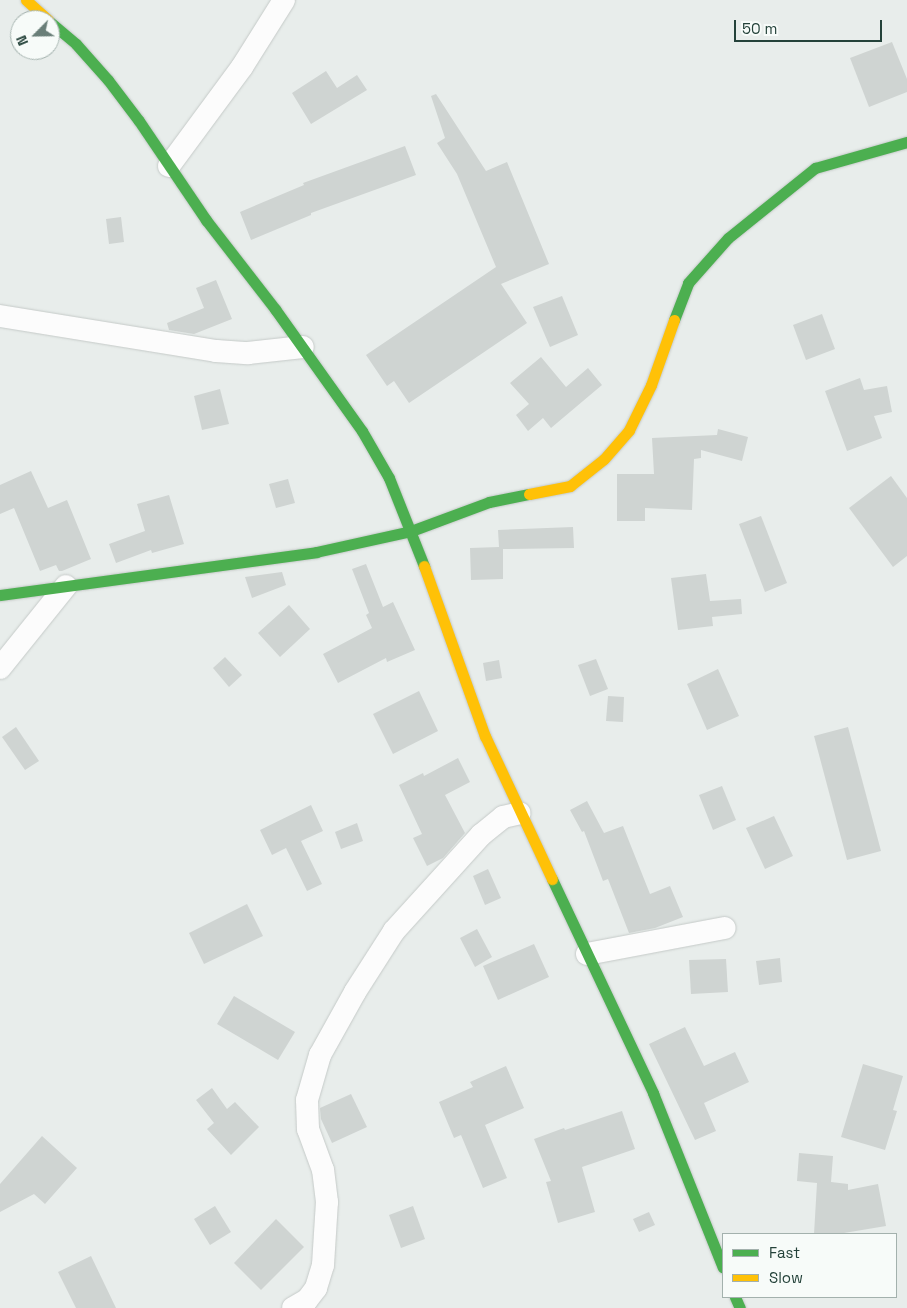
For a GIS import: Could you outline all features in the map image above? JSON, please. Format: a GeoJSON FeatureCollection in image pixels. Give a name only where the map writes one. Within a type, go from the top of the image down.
{"type":"FeatureCollection","features":[{"type":"Feature","properties":{"kind":"main road"},"geometry":{"type":"LineString","coordinates":[[26,0],[37,10]]}},
{"type":"Feature","properties":{"kind":"main road"},"geometry":{"type":"LineString","coordinates":[[60,30],[76,44],[108,80],[206,220],[303,347],[362,431],[389,478],[411,531],[484,736],[654,1093],[722,1265]]}},
{"type":"Feature","properties":{"kind":"main road"},"geometry":{"type":"LineString","coordinates":[[0,594],[316,552],[411,531],[488,502],[570,486],[604,459],[628,430],[651,385],[688,283],[728,238],[815,168],[907,142]]}},
{"type":"Feature","properties":{"kind":"street"},"geometry":{"type":"LineString","coordinates":[[169,166],[242,67],[284,0]]}},
{"type":"Feature","properties":{"kind":"street"},"geometry":{"type":"LineString","coordinates":[[0,316],[216,351],[248,353],[303,347]]}},
{"type":"Feature","properties":{"kind":"street"},"geometry":{"type":"LineString","coordinates":[[0,668],[66,586]]}},
{"type":"Feature","properties":{"kind":"street"},"geometry":{"type":"LineString","coordinates":[[293,1308],[307,1300],[316,1288],[323,1265],[327,1202],[323,1170],[308,1129],[307,1100],[320,1054],[355,992],[394,931],[481,835],[504,818],[520,813]]}},
{"type":"Feature","properties":{"kind":"street"},"geometry":{"type":"LineString","coordinates":[[587,954],[724,928]]}},
{"type":"Feature","properties":{"kind":"building"},"geometry":{"type":"Polygon","coordinates":[[[892,42],[907,79],[907,92],[869,107],[850,58],[892,42]]]}},
{"type":"Feature","properties":{"kind":"building"},"geometry":{"type":"Polygon","coordinates":[[[326,71],[337,88],[357,75],[367,90],[311,124],[292,93],[326,71]]]}},
{"type":"Feature","properties":{"kind":"building"},"geometry":{"type":"Polygon","coordinates":[[[436,94],[486,171],[507,162],[549,264],[501,284],[527,323],[409,403],[394,381],[387,386],[366,355],[496,267],[457,174],[437,143],[445,138],[431,96],[436,94]]]}},
{"type":"Feature","properties":{"kind":"building"},"geometry":{"type":"Polygon","coordinates":[[[405,146],[416,175],[311,213],[311,215],[251,240],[240,212],[304,185],[303,183],[405,146]]]}},
{"type":"Feature","properties":{"kind":"building"},"geometry":{"type":"Polygon","coordinates":[[[121,217],[124,242],[109,244],[106,219],[121,217]]]}},
{"type":"Feature","properties":{"kind":"building"},"geometry":{"type":"Polygon","coordinates":[[[216,280],[232,319],[194,334],[169,330],[167,323],[204,308],[196,288],[216,280]]]}},
{"type":"Feature","properties":{"kind":"building"},"geometry":{"type":"Polygon","coordinates":[[[562,296],[578,335],[550,347],[533,307],[562,296]]]}},
{"type":"Feature","properties":{"kind":"building"},"geometry":{"type":"Polygon","coordinates":[[[822,314],[835,349],[806,360],[793,325],[822,314]]]}},
{"type":"Feature","properties":{"kind":"building"},"geometry":{"type":"Polygon","coordinates":[[[541,357],[566,387],[588,368],[602,385],[551,428],[543,418],[528,431],[516,415],[529,404],[510,383],[541,357]]]}},
{"type":"Feature","properties":{"kind":"building"},"geometry":{"type":"Polygon","coordinates":[[[860,378],[864,390],[887,386],[892,412],[874,416],[882,438],[847,451],[825,391],[860,378]]]}},
{"type":"Feature","properties":{"kind":"building"},"geometry":{"type":"Polygon","coordinates":[[[220,389],[229,424],[202,430],[194,396],[220,389]]]}},
{"type":"Feature","properties":{"kind":"building"},"geometry":{"type":"Polygon","coordinates":[[[718,429],[748,437],[742,461],[701,450],[701,458],[694,459],[692,510],[645,508],[645,521],[617,521],[617,474],[654,474],[652,438],[717,435],[718,429]]]}},
{"type":"Feature","properties":{"kind":"building"},"geometry":{"type":"Polygon","coordinates":[[[31,471],[48,508],[67,500],[91,559],[62,571],[59,571],[56,565],[40,571],[14,508],[0,514],[0,485],[31,471]]]}},
{"type":"Feature","properties":{"kind":"building"},"geometry":{"type":"Polygon","coordinates":[[[891,476],[907,498],[907,556],[893,567],[849,508],[891,476]]]}},
{"type":"Feature","properties":{"kind":"building"},"geometry":{"type":"Polygon","coordinates":[[[288,479],[295,503],[276,508],[269,484],[288,479]]]}},
{"type":"Feature","properties":{"kind":"building"},"geometry":{"type":"Polygon","coordinates":[[[169,495],[184,544],[152,553],[151,550],[116,563],[109,544],[145,531],[137,504],[169,495]]]}},
{"type":"Feature","properties":{"kind":"building"},"geometry":{"type":"Polygon","coordinates":[[[761,516],[787,583],[765,592],[739,524],[761,516]]]}},
{"type":"Feature","properties":{"kind":"building"},"geometry":{"type":"Polygon","coordinates":[[[573,527],[574,548],[503,549],[503,579],[471,580],[470,548],[499,547],[498,530],[573,527]]]}},
{"type":"Feature","properties":{"kind":"building"},"geometry":{"type":"Polygon","coordinates":[[[366,564],[383,607],[393,602],[415,650],[387,662],[386,658],[338,683],[323,654],[372,628],[366,615],[369,613],[352,569],[366,564]]]}},
{"type":"Feature","properties":{"kind":"building"},"geometry":{"type":"Polygon","coordinates":[[[282,572],[286,585],[252,598],[245,577],[282,572]]]}},
{"type":"Feature","properties":{"kind":"building"},"geometry":{"type":"Polygon","coordinates":[[[706,574],[710,601],[741,599],[742,614],[712,617],[713,626],[678,630],[671,578],[706,574]]]}},
{"type":"Feature","properties":{"kind":"building"},"geometry":{"type":"Polygon","coordinates":[[[289,605],[310,629],[280,657],[258,633],[289,605]]]}},
{"type":"Feature","properties":{"kind":"building"},"geometry":{"type":"Polygon","coordinates":[[[225,657],[242,675],[229,687],[213,668],[225,657]]]}},
{"type":"Feature","properties":{"kind":"building"},"geometry":{"type":"Polygon","coordinates":[[[596,659],[608,689],[590,696],[578,665],[596,659]]]}},
{"type":"Feature","properties":{"kind":"building"},"geometry":{"type":"Polygon","coordinates":[[[499,660],[502,678],[486,681],[483,663],[499,660]]]}},
{"type":"Feature","properties":{"kind":"building"},"geometry":{"type":"Polygon","coordinates":[[[718,669],[739,716],[707,730],[687,684],[718,669]]]}},
{"type":"Feature","properties":{"kind":"building"},"geometry":{"type":"Polygon","coordinates":[[[419,691],[438,731],[393,754],[373,714],[419,691]]]}},
{"type":"Feature","properties":{"kind":"building"},"geometry":{"type":"Polygon","coordinates":[[[608,696],[624,697],[623,722],[606,721],[608,696]]]}},
{"type":"Feature","properties":{"kind":"building"},"geometry":{"type":"Polygon","coordinates":[[[16,727],[39,761],[25,770],[2,737],[16,727]]]}},
{"type":"Feature","properties":{"kind":"building"},"geometry":{"type":"Polygon","coordinates":[[[848,727],[881,851],[847,860],[814,736],[848,727]]]}},
{"type":"Feature","properties":{"kind":"building"},"geometry":{"type":"Polygon","coordinates":[[[458,758],[470,782],[445,795],[465,833],[443,858],[427,866],[413,838],[422,834],[399,785],[423,773],[424,776],[458,758]]]}},
{"type":"Feature","properties":{"kind":"building"},"geometry":{"type":"Polygon","coordinates":[[[722,786],[736,820],[713,830],[699,795],[722,786]]]}},
{"type":"Feature","properties":{"kind":"building"},"geometry":{"type":"Polygon","coordinates":[[[587,801],[604,833],[623,826],[650,894],[670,886],[683,917],[655,928],[629,933],[608,879],[603,881],[584,831],[582,832],[570,810],[587,801]]]}},
{"type":"Feature","properties":{"kind":"building"},"geometry":{"type":"Polygon","coordinates":[[[311,805],[323,831],[301,841],[322,884],[307,891],[286,848],[272,855],[260,830],[311,805]]]}},
{"type":"Feature","properties":{"kind":"building"},"geometry":{"type":"Polygon","coordinates":[[[774,816],[793,856],[765,869],[746,828],[774,816]]]}},
{"type":"Feature","properties":{"kind":"building"},"geometry":{"type":"Polygon","coordinates":[[[357,823],[363,841],[341,849],[335,832],[357,823]]]}},
{"type":"Feature","properties":{"kind":"building"},"geometry":{"type":"Polygon","coordinates":[[[488,869],[501,898],[485,905],[473,876],[488,869]]]}},
{"type":"Feature","properties":{"kind":"building"},"geometry":{"type":"Polygon","coordinates":[[[247,904],[263,936],[204,964],[189,933],[247,904]]]}},
{"type":"Feature","properties":{"kind":"building"},"geometry":{"type":"Polygon","coordinates":[[[477,929],[492,957],[475,967],[460,938],[477,929]]]}},
{"type":"Feature","properties":{"kind":"building"},"geometry":{"type":"Polygon","coordinates":[[[534,944],[549,977],[498,1000],[483,966],[534,944]]]}},
{"type":"Feature","properties":{"kind":"building"},"geometry":{"type":"Polygon","coordinates":[[[780,958],[782,982],[759,985],[756,961],[780,958]]]}},
{"type":"Feature","properties":{"kind":"building"},"geometry":{"type":"Polygon","coordinates":[[[726,959],[728,992],[691,994],[689,960],[726,959]]]}},
{"type":"Feature","properties":{"kind":"building"},"geometry":{"type":"Polygon","coordinates":[[[234,996],[295,1032],[278,1060],[217,1024],[234,996]]]}},
{"type":"Feature","properties":{"kind":"building"},"geometry":{"type":"Polygon","coordinates":[[[685,1027],[704,1066],[735,1052],[749,1082],[704,1103],[716,1131],[695,1140],[649,1044],[685,1027]]]}},
{"type":"Feature","properties":{"kind":"building"},"geometry":{"type":"Polygon","coordinates":[[[863,1064],[903,1076],[893,1110],[897,1111],[885,1150],[841,1137],[863,1064]]]}},
{"type":"Feature","properties":{"kind":"building"},"geometry":{"type":"Polygon","coordinates":[[[506,1066],[524,1108],[485,1125],[507,1178],[483,1188],[461,1135],[454,1138],[439,1102],[473,1087],[470,1082],[506,1066]]]}},
{"type":"Feature","properties":{"kind":"building"},"geometry":{"type":"Polygon","coordinates":[[[212,1088],[227,1109],[235,1102],[259,1127],[231,1155],[207,1129],[214,1123],[196,1100],[212,1088]]]}},
{"type":"Feature","properties":{"kind":"building"},"geometry":{"type":"Polygon","coordinates":[[[351,1094],[367,1127],[332,1143],[321,1119],[320,1108],[351,1094]]]}},
{"type":"Feature","properties":{"kind":"building"},"geometry":{"type":"Polygon","coordinates":[[[622,1111],[635,1149],[582,1167],[595,1212],[558,1223],[546,1182],[551,1181],[534,1139],[622,1111]]]}},
{"type":"Feature","properties":{"kind":"building"},"geometry":{"type":"Polygon","coordinates":[[[42,1136],[77,1168],[45,1204],[34,1194],[0,1212],[0,1184],[42,1136]]]}},
{"type":"Feature","properties":{"kind":"building"},"geometry":{"type":"Polygon","coordinates":[[[799,1153],[833,1156],[831,1182],[848,1184],[848,1190],[878,1184],[886,1226],[844,1233],[814,1233],[817,1183],[797,1181],[799,1153]]]}},
{"type":"Feature","properties":{"kind":"building"},"geometry":{"type":"Polygon","coordinates":[[[215,1206],[231,1232],[210,1245],[194,1219],[215,1206]]]}},
{"type":"Feature","properties":{"kind":"building"},"geometry":{"type":"Polygon","coordinates":[[[413,1206],[425,1239],[401,1248],[389,1215],[413,1206]]]}},
{"type":"Feature","properties":{"kind":"building"},"geometry":{"type":"Polygon","coordinates":[[[649,1212],[655,1225],[639,1232],[633,1219],[649,1212]]]}},
{"type":"Feature","properties":{"kind":"building"},"geometry":{"type":"Polygon","coordinates":[[[276,1219],[304,1247],[261,1290],[234,1263],[276,1219]]]}},
{"type":"Feature","properties":{"kind":"building"},"geometry":{"type":"Polygon","coordinates":[[[91,1256],[116,1308],[76,1308],[58,1272],[91,1256]]]}},
{"type":"Feature","properties":{"kind":"traffic: fast"},"geometry":{"type":"LineString","coordinates":[[60,30],[76,44],[108,80],[139,121],[206,220],[275,309],[362,431],[389,478],[424,566]]}},
{"type":"Feature","properties":{"kind":"traffic: fast"},"geometry":{"type":"LineString","coordinates":[[674,320],[688,283],[728,238],[815,168],[907,142]]}},
{"type":"Feature","properties":{"kind":"traffic: fast"},"geometry":{"type":"LineString","coordinates":[[0,595],[316,552],[411,531],[489,502],[529,494]]}},
{"type":"Feature","properties":{"kind":"traffic: fast"},"geometry":{"type":"LineString","coordinates":[[552,879],[653,1093],[722,1266]]}},
{"type":"Feature","properties":{"kind":"traffic: fast"},"geometry":{"type":"LineString","coordinates":[[735,1298],[740,1308]]}},
{"type":"Feature","properties":{"kind":"traffic: slow"},"geometry":{"type":"LineString","coordinates":[[26,0],[37,10]]}},
{"type":"Feature","properties":{"kind":"traffic: slow"},"geometry":{"type":"LineString","coordinates":[[529,494],[570,486],[604,459],[629,430],[651,385],[674,320]]}},
{"type":"Feature","properties":{"kind":"traffic: slow"},"geometry":{"type":"LineString","coordinates":[[424,566],[485,736],[552,879]]}}]}
